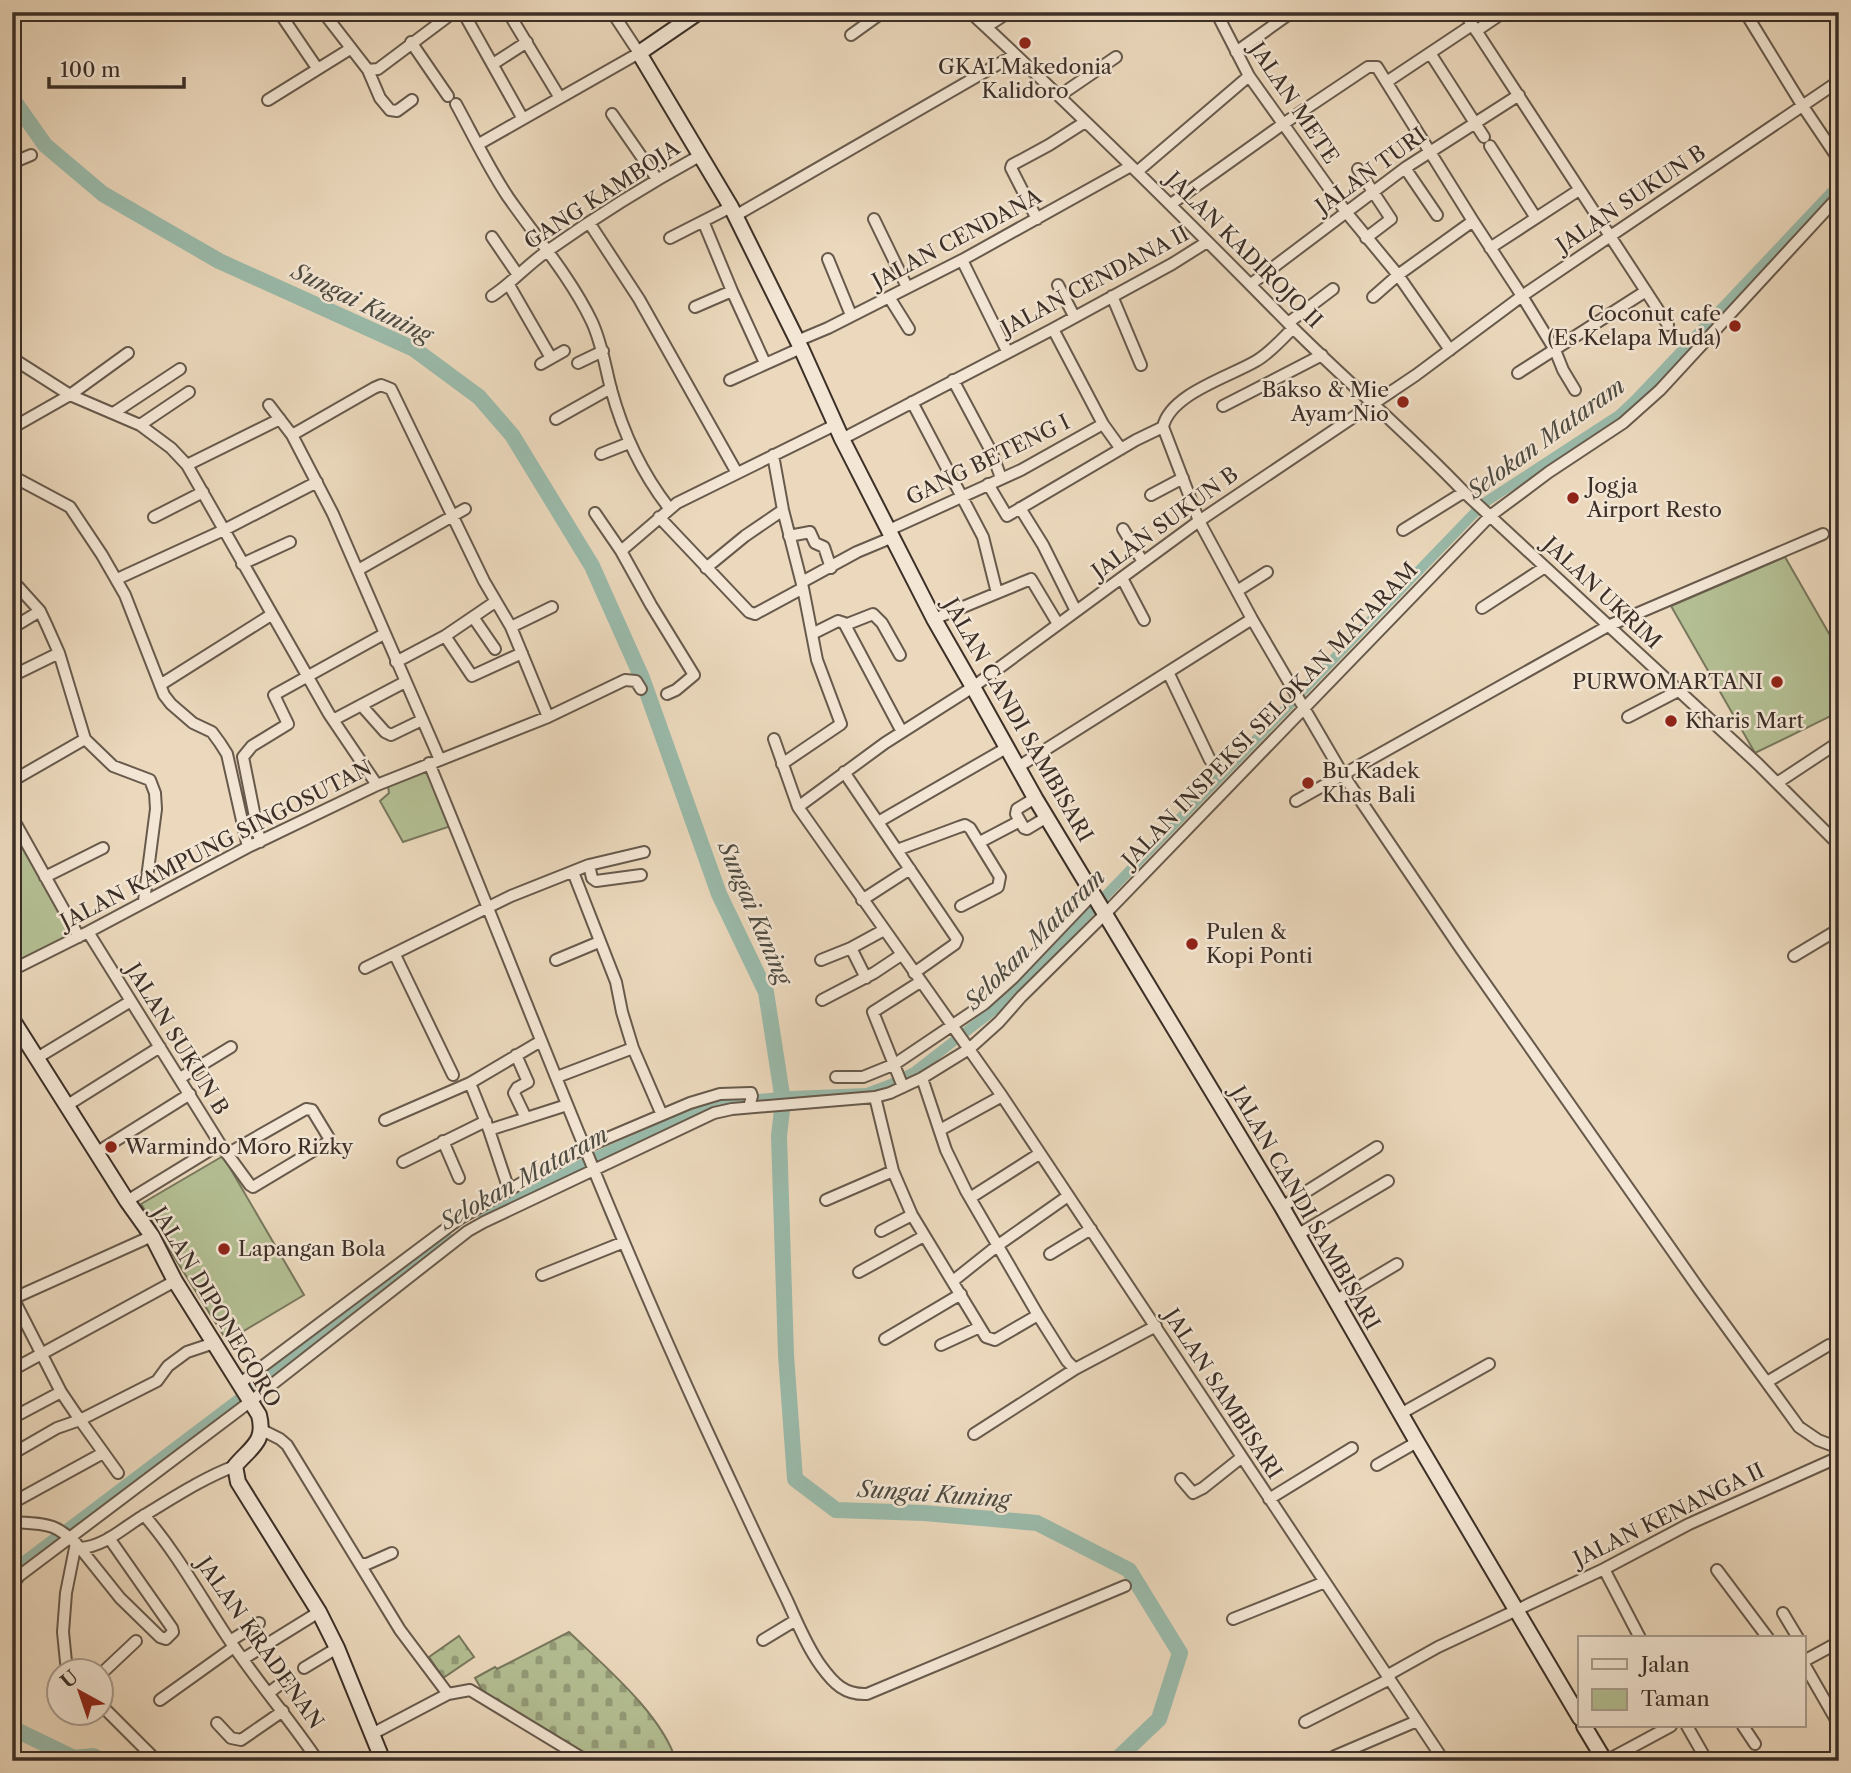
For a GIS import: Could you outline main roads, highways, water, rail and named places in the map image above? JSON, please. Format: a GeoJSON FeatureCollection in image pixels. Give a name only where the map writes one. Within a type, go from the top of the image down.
{"type":"FeatureCollection","features":[{"type":"Feature","properties":{"kind":"waterway","name":"Sungai Kuning"},"geometry":{"type":"LineString","coordinates":[[12,98],[45,145],[103,194],[219,261],[414,349],[479,397],[512,435],[592,566],[642,678],[719,894],[766,992],[783,1101],[779,1136],[786,1355],[795,1479],[836,1510],[924,1513],[1037,1523],[1129,1570],[1180,1653],[1159,1719],[1115,1761]]}},
{"type":"Feature","properties":{"kind":"waterway","name":"Selokan Mataram"},"geometry":{"type":"LineString","coordinates":[[483,1217],[595,1157],[717,1103],[790,1096],[867,1093],[914,1072],[998,1007],[1484,503],[1619,415],[1839,184]]}},
{"type":"Feature","properties":{"kind":"waterway","name":"Selokan Mataram"},"geometry":{"type":"LineString","coordinates":[[12,1570],[450,1239]]}},
{"type":"Feature","properties":{"kind":"waterway"},"geometry":{"type":"LineString","coordinates":[[12,1728],[74,1758],[93,1756],[103,1761]]}},
{"type":"Feature","properties":{"kind":"place","name":"GKAI Makedonia Kalidoro"},"geometry":{"type":"Point","coordinates":[1025,43]}},
{"type":"Feature","properties":{"kind":"place","name":"Coconut cafe (Es Kelapa Muda)"},"geometry":{"type":"Point","coordinates":[1735,326]}},
{"type":"Feature","properties":{"kind":"place","name":"Bakso & Mie Ayam Nio"},"geometry":{"type":"Point","coordinates":[1403,402]}},
{"type":"Feature","properties":{"kind":"place","name":"Jogja Airport Resto"},"geometry":{"type":"Point","coordinates":[1573,498]}},
{"type":"Feature","properties":{"kind":"place","name":"PURWOMARTANI"},"geometry":{"type":"Point","coordinates":[1777,682]}},
{"type":"Feature","properties":{"kind":"place","name":"Kharis Mart"},"geometry":{"type":"Point","coordinates":[1671,721]}},
{"type":"Feature","properties":{"kind":"place","name":"Bu Kadek Khas Bali"},"geometry":{"type":"Point","coordinates":[1308,783]}},
{"type":"Feature","properties":{"kind":"place","name":"Pulen & Kopi Ponti"},"geometry":{"type":"Point","coordinates":[1192,944]}},
{"type":"Feature","properties":{"kind":"place","name":"Warmindo Moro Rizky"},"geometry":{"type":"Point","coordinates":[111,1147]}},
{"type":"Feature","properties":{"kind":"place","name":"Lapangan Bola"},"geometry":{"type":"Point","coordinates":[224,1249]}}]}
